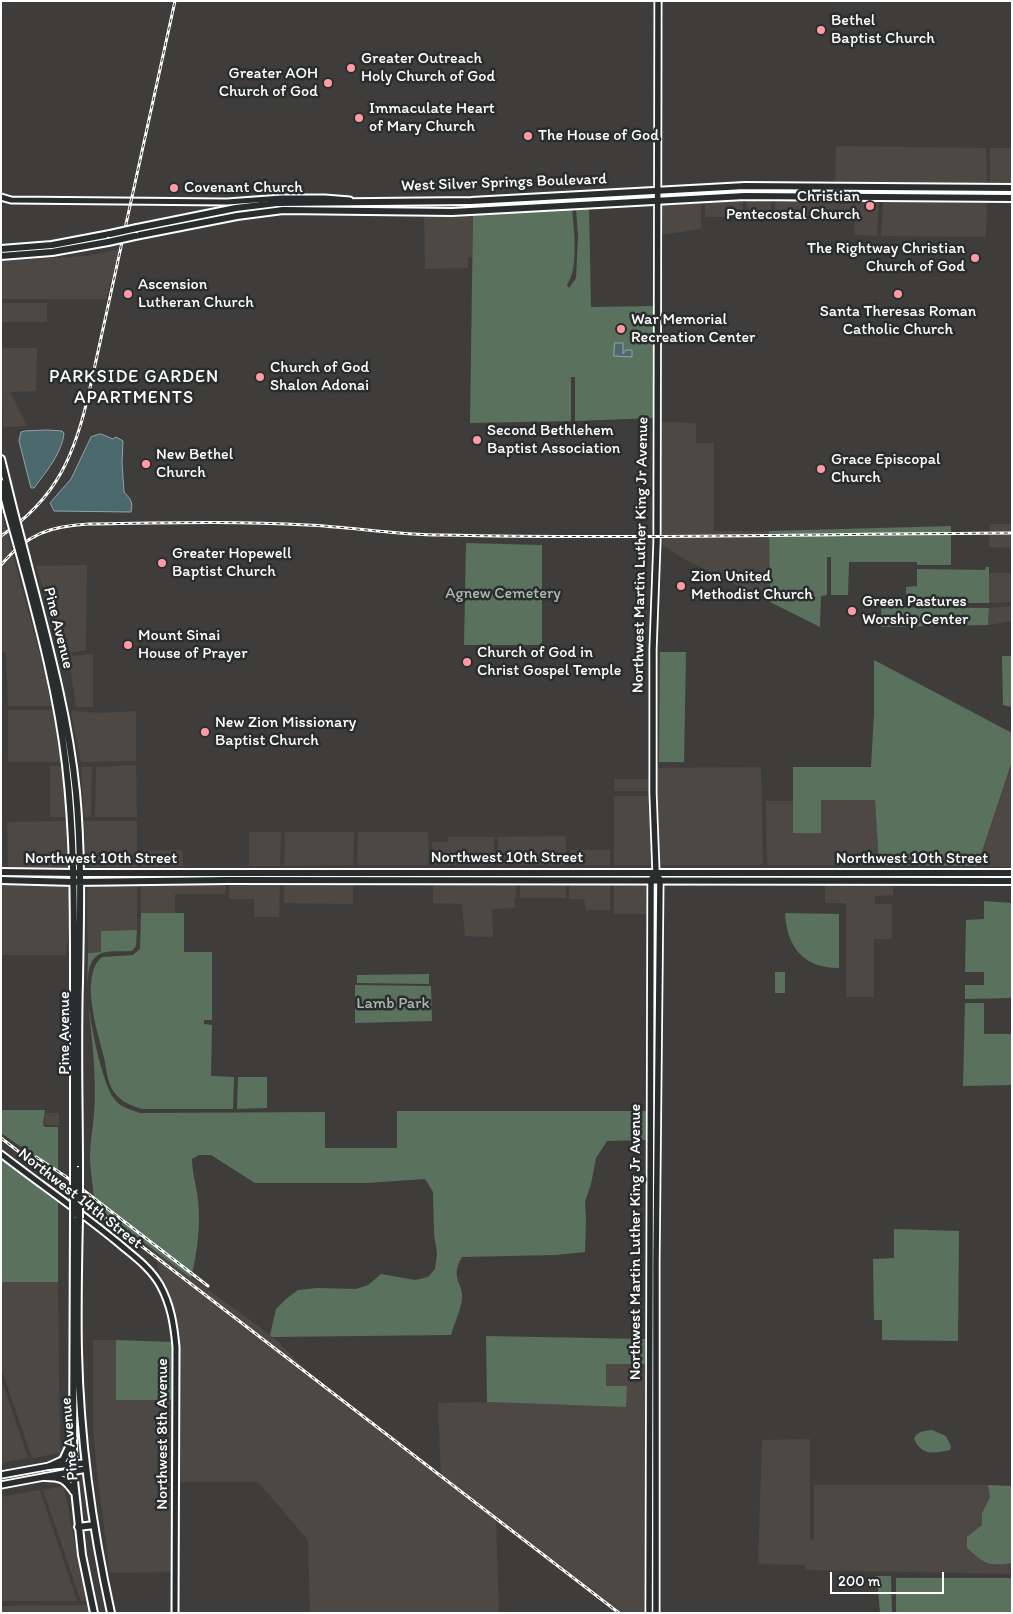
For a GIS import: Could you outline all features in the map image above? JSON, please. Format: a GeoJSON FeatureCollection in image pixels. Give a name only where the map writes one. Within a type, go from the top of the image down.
{"type":"FeatureCollection","features":[{"type":"Feature","properties":{"kind":"main road","name":"Northwest Martin Luther King Jr Avenue"},"geometry":{"type":"LineString","coordinates":[[656,1613],[656,1262],[660,880],[656,872],[653,793],[653,649],[657,542],[658,1]]}},
{"type":"Feature","properties":{"kind":"main road","name":"West Silver Springs Boulevard"},"geometry":{"type":"LineString","coordinates":[[1,249],[52,245],[264,204],[471,201],[764,186],[1012,188]]}},
{"type":"Feature","properties":{"kind":"main road"},"geometry":{"type":"LineString","coordinates":[[977,198],[989,188]]}},
{"type":"Feature","properties":{"kind":"main road"},"geometry":{"type":"LineString","coordinates":[[988,198],[1001,188]]}},
{"type":"Feature","properties":{"kind":"main road","name":"West Silver Springs Boulevard"},"geometry":{"type":"LineString","coordinates":[[1,256],[52,252],[236,216],[295,210],[479,211],[754,196],[1012,198]]}},
{"type":"Feature","properties":{"kind":"main road"},"geometry":{"type":"LineString","coordinates":[[422,212],[427,206],[431,205],[464,204],[471,201]]}},
{"type":"Feature","properties":{"kind":"main road"},"geometry":{"type":"LineString","coordinates":[[370,211],[384,208],[413,208],[422,202]]}},
{"type":"Feature","properties":{"kind":"main road","name":"Pine Avenue"},"geometry":{"type":"LineString","coordinates":[[1,459],[10,510]]}},
{"type":"Feature","properties":{"kind":"main road","name":"Pine Avenue"},"geometry":{"type":"LineString","coordinates":[[1,483],[24,560],[62,734],[77,873],[76,1390],[73,1470],[82,1555],[94,1613]]}},
{"type":"Feature","properties":{"kind":"main road","name":"Northwest 10th Street"},"geometry":{"type":"LineString","coordinates":[[1,872],[1012,873]]}},
{"type":"Feature","properties":{"kind":"main road"},"geometry":{"type":"LineString","coordinates":[[651,880],[656,872]]}},
{"type":"Feature","properties":{"kind":"main road"},"geometry":{"type":"LineString","coordinates":[[875,872],[875,880]]}},
{"type":"Feature","properties":{"kind":"main road","name":"Northwest 10th Street"},"geometry":{"type":"LineString","coordinates":[[1,880],[77,882],[219,880],[1012,881]]}},
{"type":"Feature","properties":{"kind":"main road","name":"Northwest Martin Luther King Jr Avenue"},"geometry":{"type":"LineString","coordinates":[[649,1613],[651,880]]}},
{"type":"Feature","properties":{"kind":"main road","name":"Pine Avenue"},"geometry":{"type":"LineString","coordinates":[[76,1390],[94,1525],[111,1613]]}},
{"type":"Feature","properties":{"kind":"main road"},"geometry":{"type":"LineString","coordinates":[[50,1466],[63,1460],[73,1440]]}},
{"type":"Feature","properties":{"kind":"main road"},"geometry":{"type":"LineString","coordinates":[[3,1475],[73,1463],[86,1466]]}},
{"type":"Feature","properties":{"kind":"main road"},"geometry":{"type":"LineString","coordinates":[[1,1485],[45,1477],[86,1466]]}},
{"type":"Feature","properties":{"kind":"main road"},"geometry":{"type":"LineString","coordinates":[[45,1477],[58,1477],[74,1492]]}},
{"type":"Feature","properties":{"kind":"main road"},"geometry":{"type":"LineString","coordinates":[[650,1501],[657,1501]]}},
{"type":"Feature","properties":{"kind":"main road"},"geometry":{"type":"LineString","coordinates":[[78,1527],[94,1525]]}},
{"type":"Feature","properties":{"kind":"street"},"geometry":{"type":"LineString","coordinates":[[1,197],[11,200],[164,202],[227,202],[236,200],[325,198],[360,202]]}},
{"type":"Feature","properties":{"kind":"street"},"geometry":{"type":"LineString","coordinates":[[1,203],[11,200]]}},
{"type":"Feature","properties":{"kind":"street","name":"Northwest 14th Street"},"geometry":{"type":"LineString","coordinates":[[1,1154],[86,1217],[144,1265]]}},
{"type":"Feature","properties":{"kind":"street","name":"Northwest 8th Avenue"},"geometry":{"type":"LineString","coordinates":[[144,1265],[159,1283],[168,1302],[175,1330],[175,1613]]}},
{"type":"Feature","properties":{"kind":"shaded area"},"geometry":{"type":"Polygon","coordinates":[[[836,146],[986,148],[987,185],[835,184],[836,146]]]}},
{"type":"Feature","properties":{"kind":"shaded area"},"geometry":{"type":"Polygon","coordinates":[[[990,148],[1012,148],[1012,185],[990,185],[990,148]]]}},
{"type":"Feature","properties":{"kind":"shaded area"},"geometry":{"type":"Polygon","coordinates":[[[743,201],[743,217],[705,217],[705,202],[743,201]]]}},
{"type":"Feature","properties":{"kind":"shaded area"},"geometry":{"type":"Polygon","coordinates":[[[747,201],[771,201],[771,217],[746,217],[747,201]]]}},
{"type":"Feature","properties":{"kind":"shaded area"},"geometry":{"type":"Polygon","coordinates":[[[775,201],[879,201],[877,236],[855,235],[854,218],[775,217],[775,201]]]}},
{"type":"Feature","properties":{"kind":"shaded area"},"geometry":{"type":"Polygon","coordinates":[[[883,201],[987,202],[986,237],[881,236],[883,201]]]}},
{"type":"Feature","properties":{"kind":"shaded area"},"geometry":{"type":"Polygon","coordinates":[[[701,202],[701,229],[660,235],[661,205],[701,202]]]}},
{"type":"Feature","properties":{"kind":"shaded area"},"geometry":{"type":"Polygon","coordinates":[[[473,213],[472,259],[472,257],[468,257],[468,268],[425,269],[424,214],[473,213]]]}},
{"type":"Feature","properties":{"kind":"shaded area"},"geometry":{"type":"Polygon","coordinates":[[[120,249],[106,299],[1,299],[1,261],[87,256],[120,249]]]}},
{"type":"Feature","properties":{"kind":"shaded area"},"geometry":{"type":"Polygon","coordinates":[[[1,303],[47,303],[47,322],[1,322],[1,303]]]}},
{"type":"Feature","properties":{"kind":"shaded area"},"geometry":{"type":"Polygon","coordinates":[[[1,348],[37,348],[36,391],[10,392],[27,426],[3,427],[1,348]]]}},
{"type":"Feature","properties":{"kind":"shaded area"},"geometry":{"type":"Polygon","coordinates":[[[655,422],[655,530],[651,530],[653,423],[655,422]]]}},
{"type":"Feature","properties":{"kind":"shaded area"},"geometry":{"type":"Polygon","coordinates":[[[659,422],[696,423],[696,443],[714,443],[714,531],[769,531],[770,602],[684,559],[659,541],[659,422]]]}},
{"type":"Feature","properties":{"kind":"shaded area"},"geometry":{"type":"Polygon","coordinates":[[[1,511],[45,674],[51,706],[8,706],[6,653],[1,651],[1,511]]]}},
{"type":"Feature","properties":{"kind":"shaded area"},"geometry":{"type":"Polygon","coordinates":[[[990,524],[1012,524],[1012,548],[989,547],[990,524]]]}},
{"type":"Feature","properties":{"kind":"shaded area"},"geometry":{"type":"Polygon","coordinates":[[[87,565],[86,650],[67,653],[63,649],[36,566],[87,565]]]}},
{"type":"Feature","properties":{"kind":"shaded area"},"geometry":{"type":"Polygon","coordinates":[[[989,573],[1012,573],[1012,602],[989,603],[989,573]]]}},
{"type":"Feature","properties":{"kind":"shaded area"},"geometry":{"type":"Polygon","coordinates":[[[1012,606],[1012,621],[988,625],[989,608],[1012,606]]]}},
{"type":"Feature","properties":{"kind":"shaded area"},"geometry":{"type":"Polygon","coordinates":[[[93,654],[93,707],[76,707],[69,659],[70,656],[93,654]]]}},
{"type":"Feature","properties":{"kind":"shaded area"},"geometry":{"type":"Polygon","coordinates":[[[8,710],[52,710],[62,762],[8,762],[8,710]]]}},
{"type":"Feature","properties":{"kind":"shaded area"},"geometry":{"type":"Polygon","coordinates":[[[71,711],[103,713],[136,711],[136,761],[81,762],[71,711]]]}},
{"type":"Feature","properties":{"kind":"shaded area"},"geometry":{"type":"Polygon","coordinates":[[[1012,761],[1012,867],[977,866],[1012,761]]]}},
{"type":"Feature","properties":{"kind":"shaded area"},"geometry":{"type":"Polygon","coordinates":[[[136,765],[137,817],[95,817],[96,767],[136,765]]]}},
{"type":"Feature","properties":{"kind":"shaded area"},"geometry":{"type":"Polygon","coordinates":[[[50,766],[63,766],[69,817],[50,817],[50,766]]]}},
{"type":"Feature","properties":{"kind":"shaded area"},"geometry":{"type":"Polygon","coordinates":[[[81,767],[92,767],[91,817],[84,817],[81,767]]]}},
{"type":"Feature","properties":{"kind":"shaded area"},"geometry":{"type":"Polygon","coordinates":[[[761,767],[763,865],[658,865],[655,768],[761,767]]]}},
{"type":"Feature","properties":{"kind":"shaded area"},"geometry":{"type":"Polygon","coordinates":[[[614,779],[651,779],[651,791],[614,791],[614,779]]]}},
{"type":"Feature","properties":{"kind":"shaded area"},"geometry":{"type":"Polygon","coordinates":[[[614,796],[651,796],[654,865],[614,865],[614,796]]]}},
{"type":"Feature","properties":{"kind":"shaded area"},"geometry":{"type":"Polygon","coordinates":[[[820,800],[875,800],[879,865],[767,865],[766,801],[793,801],[793,833],[820,833],[820,800]]]}},
{"type":"Feature","properties":{"kind":"shaded area"},"geometry":{"type":"Polygon","coordinates":[[[69,821],[70,869],[8,868],[7,822],[69,821]]]}},
{"type":"Feature","properties":{"kind":"shaded area"},"geometry":{"type":"Polygon","coordinates":[[[84,821],[137,821],[137,867],[92,867],[86,862],[84,821]]]}},
{"type":"Feature","properties":{"kind":"shaded area"},"geometry":{"type":"Polygon","coordinates":[[[249,832],[281,832],[280,866],[249,866],[249,832]]]}},
{"type":"Feature","properties":{"kind":"shaded area"},"geometry":{"type":"Polygon","coordinates":[[[285,832],[354,832],[353,865],[284,866],[285,832]]]}},
{"type":"Feature","properties":{"kind":"shaded area"},"geometry":{"type":"Polygon","coordinates":[[[358,832],[428,832],[429,865],[357,865],[358,832]]]}},
{"type":"Feature","properties":{"kind":"shaded area"},"geometry":{"type":"Polygon","coordinates":[[[566,836],[566,865],[498,865],[498,837],[566,836]]]}},
{"type":"Feature","properties":{"kind":"shaded area"},"geometry":{"type":"Polygon","coordinates":[[[448,837],[494,837],[494,865],[433,865],[432,842],[448,842],[448,837]]]}},
{"type":"Feature","properties":{"kind":"shaded area"},"geometry":{"type":"Polygon","coordinates":[[[182,850],[183,866],[141,867],[141,851],[182,850]]]}},
{"type":"Feature","properties":{"kind":"shaded area"},"geometry":{"type":"Polygon","coordinates":[[[570,850],[610,850],[610,865],[570,865],[570,850]]]}},
{"type":"Feature","properties":{"kind":"shaded area"},"geometry":{"type":"Polygon","coordinates":[[[1,883],[65,885],[69,891],[70,920],[66,955],[1,955],[1,883]]]}},
{"type":"Feature","properties":{"kind":"shaded area"},"geometry":{"type":"Polygon","coordinates":[[[226,884],[225,894],[175,894],[175,913],[141,913],[141,885],[226,884]]]}},
{"type":"Feature","properties":{"kind":"shaded area"},"geometry":{"type":"Polygon","coordinates":[[[229,884],[280,884],[279,917],[254,917],[254,899],[229,899],[229,884]]]}},
{"type":"Feature","properties":{"kind":"shaded area"},"geometry":{"type":"Polygon","coordinates":[[[284,884],[353,884],[353,904],[284,903],[284,884]]]}},
{"type":"Feature","properties":{"kind":"shaded area"},"geometry":{"type":"Polygon","coordinates":[[[94,885],[137,885],[137,930],[101,931],[101,952],[88,953],[87,895],[88,888],[94,885]]]}},
{"type":"Feature","properties":{"kind":"shaded area"},"geometry":{"type":"Polygon","coordinates":[[[433,885],[516,885],[515,908],[492,909],[493,937],[465,936],[462,904],[433,903],[433,885]]]}},
{"type":"Feature","properties":{"kind":"shaded area"},"geometry":{"type":"Polygon","coordinates":[[[520,885],[566,885],[566,898],[520,898],[520,885]]]}},
{"type":"Feature","properties":{"kind":"shaded area"},"geometry":{"type":"Polygon","coordinates":[[[569,885],[610,885],[610,910],[586,910],[584,899],[569,899],[569,885]]]}},
{"type":"Feature","properties":{"kind":"shaded area"},"geometry":{"type":"Polygon","coordinates":[[[614,885],[644,885],[647,887],[647,914],[614,914],[614,885]]]}},
{"type":"Feature","properties":{"kind":"shaded area"},"geometry":{"type":"Polygon","coordinates":[[[825,885],[893,885],[893,895],[875,896],[875,904],[892,904],[892,939],[874,939],[874,997],[846,997],[846,903],[825,903],[825,885]]]}},
{"type":"Feature","properties":{"kind":"shaded area"},"geometry":{"type":"Polygon","coordinates":[[[45,1113],[59,1113],[59,1125],[45,1125],[45,1113]]]}},
{"type":"Feature","properties":{"kind":"shaded area"},"geometry":{"type":"Polygon","coordinates":[[[153,1249],[273,1337],[319,1383],[441,1476],[438,1403],[487,1402],[626,1407],[626,1387],[606,1386],[606,1364],[645,1364],[644,1613],[619,1613],[496,1522],[499,1613],[310,1613],[308,1540],[258,1482],[177,1482],[177,1330],[153,1249]]]}},
{"type":"Feature","properties":{"kind":"shaded area"},"geometry":{"type":"Polygon","coordinates":[[[1,1282],[58,1282],[60,1453],[32,1458],[1,1368],[1,1282]]]}},
{"type":"Feature","properties":{"kind":"shaded area"},"geometry":{"type":"Polygon","coordinates":[[[93,1340],[116,1340],[117,1400],[174,1400],[173,1572],[110,1573],[93,1428],[93,1340]]]}},
{"type":"Feature","properties":{"kind":"shaded area"},"geometry":{"type":"Polygon","coordinates":[[[3,1384],[28,1458],[1,1463],[1,1385],[3,1384]]]}},
{"type":"Feature","properties":{"kind":"shaded area"},"geometry":{"type":"Polygon","coordinates":[[[810,1439],[810,1540],[814,1539],[814,1485],[988,1485],[990,1497],[982,1513],[982,1525],[971,1534],[994,1566],[1012,1563],[1012,1574],[805,1570],[805,1565],[758,1564],[762,1440],[810,1439]]]}},
{"type":"Feature","properties":{"kind":"shaded area"},"geometry":{"type":"Polygon","coordinates":[[[64,1486],[86,1601],[81,1601],[43,1490],[64,1486]]]}},
{"type":"Feature","properties":{"kind":"shaded area"},"geometry":{"type":"Polygon","coordinates":[[[40,1490],[77,1601],[1,1601],[1,1497],[40,1490]]]}},
{"type":"Feature","properties":{"kind":"shaded area"},"geometry":{"type":"Polygon","coordinates":[[[87,1605],[88,1613],[1,1613],[1,1606],[87,1605]]]}},
{"type":"Feature","properties":{"kind":"green space"},"geometry":{"type":"Polygon","coordinates":[[[589,208],[591,307],[653,306],[653,418],[575,421],[575,377],[571,377],[571,421],[470,423],[473,213],[572,209],[574,259],[571,278],[567,285],[569,288],[576,278],[578,237],[576,209],[589,208]]]}},
{"type":"Feature","properties":{"kind":"green space"},"geometry":{"type":"Polygon","coordinates":[[[951,526],[951,565],[917,565],[917,562],[849,562],[848,595],[831,595],[831,557],[827,557],[827,595],[821,596],[820,627],[770,602],[769,531],[951,526]]]}},
{"type":"Feature","properties":{"kind":"green space","name":"Agnew Cemetery"},"geometry":{"type":"Polygon","coordinates":[[[466,543],[542,545],[542,642],[539,645],[464,645],[466,543]]]}},
{"type":"Feature","properties":{"kind":"green space"},"geometry":{"type":"Polygon","coordinates":[[[986,567],[989,567],[989,603],[906,603],[906,587],[917,586],[917,569],[985,570],[986,567]]]}},
{"type":"Feature","properties":{"kind":"green space"},"geometry":{"type":"Polygon","coordinates":[[[881,607],[989,608],[988,625],[882,627],[881,607]]]}},
{"type":"Feature","properties":{"kind":"green space"},"geometry":{"type":"Polygon","coordinates":[[[660,652],[686,652],[684,762],[659,762],[660,652]]]}},
{"type":"Feature","properties":{"kind":"green space"},"geometry":{"type":"Polygon","coordinates":[[[1002,656],[1012,656],[1012,707],[1003,705],[1002,656]]]}},
{"type":"Feature","properties":{"kind":"green space"},"geometry":{"type":"Polygon","coordinates":[[[874,660],[1012,733],[1012,761],[977,866],[879,865],[875,800],[821,800],[821,833],[793,833],[793,767],[871,767],[874,660]]]}},
{"type":"Feature","properties":{"kind":"green space"},"geometry":{"type":"Polygon","coordinates":[[[984,901],[1012,903],[1012,998],[965,999],[965,985],[984,985],[984,972],[965,972],[966,920],[984,919],[984,901]]]}},
{"type":"Feature","properties":{"kind":"green space"},"geometry":{"type":"Polygon","coordinates":[[[141,913],[184,913],[184,952],[212,952],[212,1020],[204,1020],[204,1024],[212,1025],[211,1076],[234,1077],[233,1109],[142,1109],[124,1101],[111,1087],[92,1005],[92,977],[95,966],[102,957],[133,955],[140,949],[141,913]]]}},
{"type":"Feature","properties":{"kind":"green space"},"geometry":{"type":"Polygon","coordinates":[[[785,913],[839,914],[839,968],[816,964],[807,960],[799,953],[789,936],[785,913]]]}},
{"type":"Feature","properties":{"kind":"green space"},"geometry":{"type":"Polygon","coordinates":[[[137,930],[136,946],[132,951],[103,953],[95,957],[90,966],[87,995],[88,953],[101,952],[101,931],[137,930]]]}},
{"type":"Feature","properties":{"kind":"green space"},"geometry":{"type":"Polygon","coordinates":[[[775,972],[785,972],[785,993],[775,993],[775,972]]]}},
{"type":"Feature","properties":{"kind":"green space"},"geometry":{"type":"Polygon","coordinates":[[[429,974],[429,984],[357,983],[357,975],[429,974]]]}},
{"type":"Feature","properties":{"kind":"green space","name":"Lamb Park"},"geometry":{"type":"Polygon","coordinates":[[[355,985],[431,986],[432,1021],[355,1023],[355,985]]]}},
{"type":"Feature","properties":{"kind":"green space"},"geometry":{"type":"Polygon","coordinates":[[[88,1003],[98,1055],[111,1093],[121,1105],[140,1113],[325,1112],[325,1148],[397,1148],[397,1111],[646,1111],[646,1140],[607,1141],[596,1158],[585,1202],[585,1252],[556,1255],[462,1257],[458,1264],[457,1276],[462,1300],[451,1335],[273,1337],[270,1335],[276,1309],[298,1290],[317,1288],[356,1289],[368,1285],[381,1274],[415,1280],[428,1277],[435,1269],[437,1254],[434,1234],[433,1192],[425,1179],[367,1183],[255,1183],[211,1155],[199,1155],[192,1159],[199,1210],[199,1229],[191,1278],[94,1205],[90,1146],[95,1086],[88,1003]]]}},
{"type":"Feature","properties":{"kind":"green space"},"geometry":{"type":"Polygon","coordinates":[[[965,1003],[984,1003],[984,1034],[1012,1034],[1012,1085],[963,1086],[965,1003]]]}},
{"type":"Feature","properties":{"kind":"green space"},"geometry":{"type":"Polygon","coordinates":[[[238,1077],[267,1077],[267,1108],[237,1109],[238,1077]]]}},
{"type":"Feature","properties":{"kind":"green space"},"geometry":{"type":"Polygon","coordinates":[[[1,1110],[45,1110],[43,1125],[45,1127],[58,1127],[58,1172],[1,1133],[1,1110]]]}},
{"type":"Feature","properties":{"kind":"green space"},"geometry":{"type":"Polygon","coordinates":[[[1,1157],[58,1200],[58,1282],[1,1282],[1,1157]]]}},
{"type":"Feature","properties":{"kind":"green space"},"geometry":{"type":"Polygon","coordinates":[[[894,1229],[959,1231],[958,1341],[882,1340],[882,1320],[874,1320],[873,1259],[894,1258],[894,1229]]]}},
{"type":"Feature","properties":{"kind":"green space"},"geometry":{"type":"Polygon","coordinates":[[[486,1336],[645,1339],[645,1364],[606,1364],[606,1386],[627,1386],[626,1407],[487,1402],[486,1336]]]}},
{"type":"Feature","properties":{"kind":"green space"},"geometry":{"type":"Polygon","coordinates":[[[116,1340],[173,1342],[174,1400],[116,1400],[116,1340]]]}},
{"type":"Feature","properties":{"kind":"green space"},"geometry":{"type":"Polygon","coordinates":[[[932,1430],[946,1436],[951,1446],[950,1450],[929,1452],[917,1445],[914,1439],[917,1434],[932,1430]]]}},
{"type":"Feature","properties":{"kind":"green space"},"geometry":{"type":"Polygon","coordinates":[[[988,1485],[1012,1486],[1012,1563],[997,1565],[987,1563],[967,1548],[967,1537],[982,1525],[982,1513],[990,1497],[988,1485]]]}},
{"type":"Feature","properties":{"kind":"green space"},"geometry":{"type":"Polygon","coordinates":[[[877,1576],[891,1576],[892,1613],[880,1613],[877,1576]]]}},
{"type":"Feature","properties":{"kind":"green space"},"geometry":{"type":"Polygon","coordinates":[[[896,1578],[1012,1578],[1012,1613],[896,1613],[896,1578]]]}},
{"type":"Feature","properties":{"kind":"water"},"geometry":{"type":"Polygon","coordinates":[[[615,343],[623,343],[623,354],[626,350],[632,350],[632,357],[614,356],[615,343]]]}},
{"type":"Feature","properties":{"kind":"water"},"geometry":{"type":"Polygon","coordinates":[[[62,431],[64,433],[63,440],[57,455],[48,469],[34,488],[31,488],[19,441],[21,432],[62,431]]]}},
{"type":"Feature","properties":{"kind":"water"},"geometry":{"type":"Polygon","coordinates":[[[101,434],[113,439],[116,437],[123,441],[124,492],[131,501],[131,512],[54,511],[50,503],[71,479],[91,437],[101,434]]]}},
{"type":"Feature","properties":{"kind":"railway"},"geometry":{"type":"LineString","coordinates":[[1,536],[37,506],[51,489],[62,472],[78,433],[90,388],[175,1]]}},
{"type":"Feature","properties":{"kind":"railway"},"geometry":{"type":"LineString","coordinates":[[1,565],[20,546],[40,534],[62,527],[89,524],[280,524],[424,535],[512,536],[1012,533]]}},
{"type":"Feature","properties":{"kind":"railway"},"geometry":{"type":"LineString","coordinates":[[1,1138],[619,1613]]}},
{"type":"Feature","properties":{"kind":"railway"},"geometry":{"type":"LineString","coordinates":[[36,1157],[65,1176],[208,1286]]}},
{"type":"Feature","properties":{"kind":"place","name":"Bethel Baptist Church"},"geometry":{"type":"Point","coordinates":[821,30]}},
{"type":"Feature","properties":{"kind":"place","name":"Greater Outreach Holy Church of God"},"geometry":{"type":"Point","coordinates":[351,68]}},
{"type":"Feature","properties":{"kind":"place","name":"Greater AOH Church of God"},"geometry":{"type":"Point","coordinates":[328,83]}},
{"type":"Feature","properties":{"kind":"place","name":"Immaculate Heart of Mary Church"},"geometry":{"type":"Point","coordinates":[359,118]}},
{"type":"Feature","properties":{"kind":"place","name":"The House of God"},"geometry":{"type":"Point","coordinates":[528,136]}},
{"type":"Feature","properties":{"kind":"place","name":"Covenant Church"},"geometry":{"type":"Point","coordinates":[174,188]}},
{"type":"Feature","properties":{"kind":"place","name":"Christian Pentecostal Church"},"geometry":{"type":"Point","coordinates":[870,206]}},
{"type":"Feature","properties":{"kind":"place","name":"The Rightway Christian Church of God"},"geometry":{"type":"Point","coordinates":[975,258]}},
{"type":"Feature","properties":{"kind":"place","name":"Ascension Lutheran Church"},"geometry":{"type":"Point","coordinates":[128,294]}},
{"type":"Feature","properties":{"kind":"place","name":"Santa Theresas Roman Catholic Church"},"geometry":{"type":"Point","coordinates":[898,294]}},
{"type":"Feature","properties":{"kind":"place","name":"War Memorial Recreation Center"},"geometry":{"type":"Point","coordinates":[621,329]}},
{"type":"Feature","properties":{"kind":"place","name":"Church of God Shalon Adonai"},"geometry":{"type":"Point","coordinates":[260,377]}},
{"type":"Feature","properties":{"kind":"place","name":"Second Bethlehem Baptist Association"},"geometry":{"type":"Point","coordinates":[477,440]}},
{"type":"Feature","properties":{"kind":"place","name":"New Bethel Church"},"geometry":{"type":"Point","coordinates":[146,464]}},
{"type":"Feature","properties":{"kind":"place","name":"Grace Episcopal Church"},"geometry":{"type":"Point","coordinates":[821,469]}},
{"type":"Feature","properties":{"kind":"place","name":"Greater Hopewell Baptist Church"},"geometry":{"type":"Point","coordinates":[162,563]}},
{"type":"Feature","properties":{"kind":"place","name":"Zion United Methodist Church"},"geometry":{"type":"Point","coordinates":[681,586]}},
{"type":"Feature","properties":{"kind":"place","name":"Green Pastures Worship Center"},"geometry":{"type":"Point","coordinates":[852,611]}},
{"type":"Feature","properties":{"kind":"place","name":"Mount Sinai House of Prayer"},"geometry":{"type":"Point","coordinates":[128,645]}},
{"type":"Feature","properties":{"kind":"place","name":"Church of God in Christ Gospel Temple"},"geometry":{"type":"Point","coordinates":[467,662]}},
{"type":"Feature","properties":{"kind":"place","name":"New Zion Missionary Baptist Church"},"geometry":{"type":"Point","coordinates":[205,732]}},
{"type":"Feature","properties":{"kind":"district","name":"PARKSIDE GARDEN APARTMENTS"},"geometry":{"type":"Point","coordinates":[134,387]}}]}
